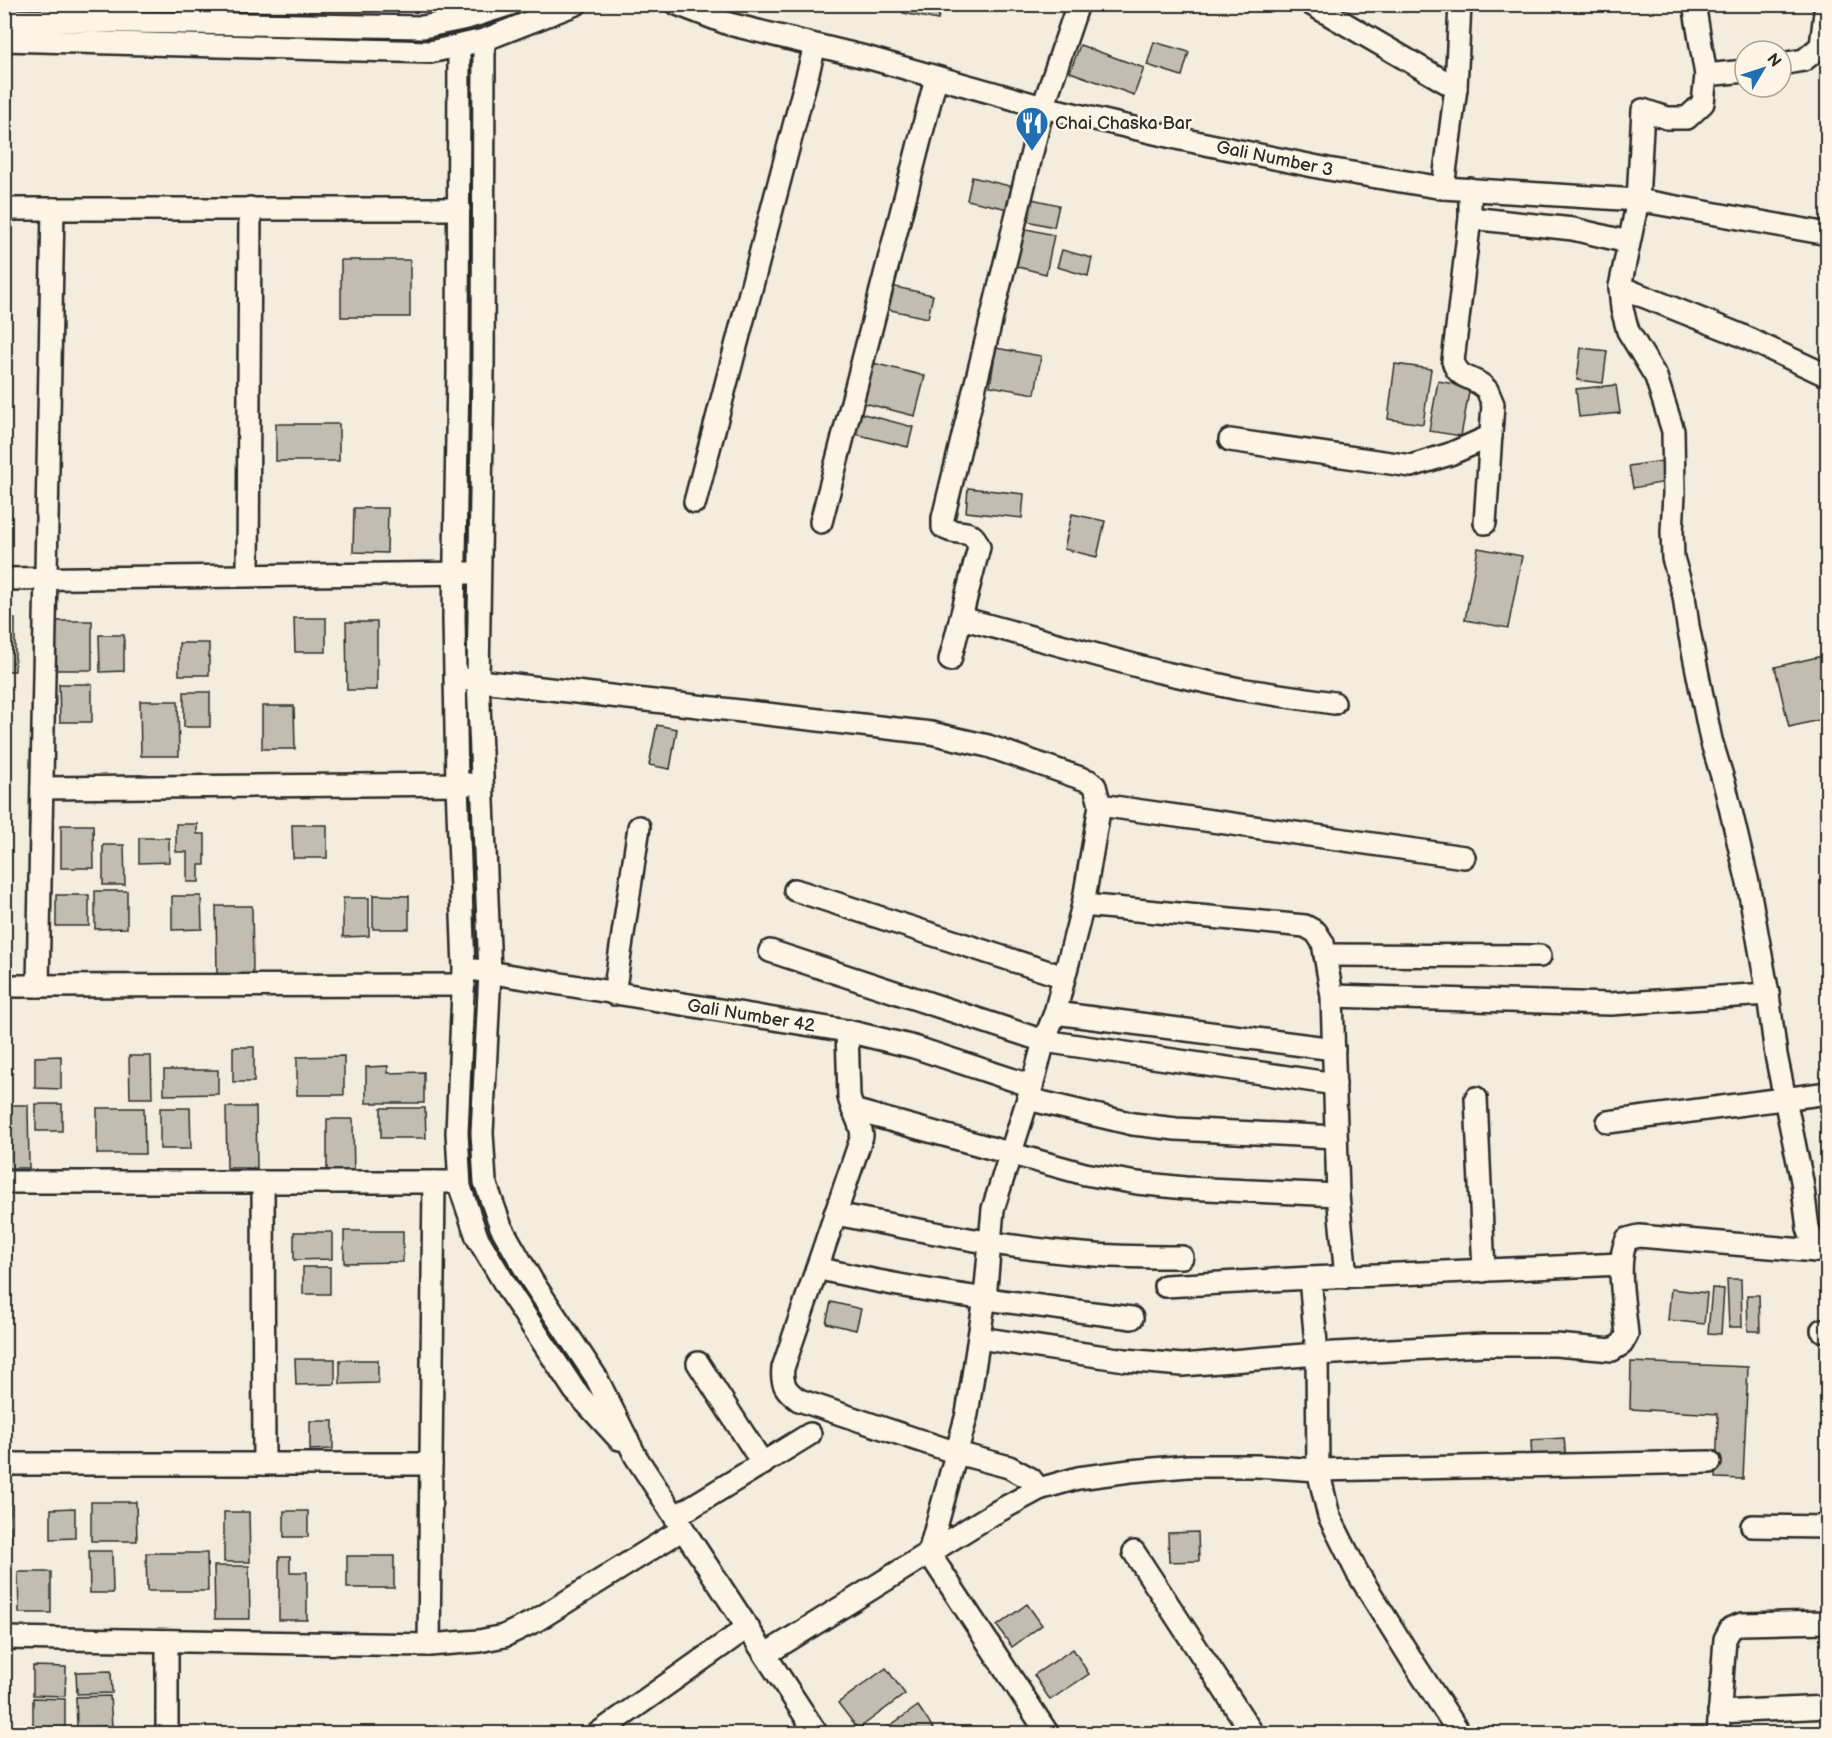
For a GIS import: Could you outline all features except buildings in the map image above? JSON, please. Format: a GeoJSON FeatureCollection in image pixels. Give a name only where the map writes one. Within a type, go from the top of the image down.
{"type":"FeatureCollection","features":[{"type":"Feature","properties":{"kind":"street"},"geometry":{"type":"LineString","coordinates":[[4,20],[137,13],[423,27],[467,18],[511,4]]}},
{"type":"Feature","properties":{"kind":"street"},"geometry":{"type":"LineString","coordinates":[[4,40],[430,52],[483,40],[576,4]]}},
{"type":"Feature","properties":{"kind":"street","name":"Gali Number 3"},"geometry":{"type":"LineString","coordinates":[[677,4],[729,24],[869,58],[1043,107],[1204,144],[1328,169],[1443,188],[1638,200],[1827,234]]}},
{"type":"Feature","properties":{"kind":"street"},"geometry":{"type":"LineString","coordinates":[[950,660],[979,548],[976,539],[968,533],[948,531],[943,527],[943,518],[1043,107],[1078,4]]}},
{"type":"Feature","properties":{"kind":"street"},"geometry":{"type":"LineString","coordinates":[[1311,4],[1456,88]]}},
{"type":"Feature","properties":{"kind":"street"},"geometry":{"type":"LineString","coordinates":[[1443,188],[1456,88],[1460,4]]}},
{"type":"Feature","properties":{"kind":"street"},"geometry":{"type":"LineString","coordinates":[[1694,4],[1706,75],[1703,103],[1687,118],[1667,118],[1643,110],[1638,200],[1620,287],[1622,309],[1628,331],[1656,377],[1673,431],[1674,558],[1684,596],[1711,740],[1739,839],[1768,994],[1776,1055],[1802,1180],[1808,1228],[1822,1251]]}},
{"type":"Feature","properties":{"kind":"street"},"geometry":{"type":"LineString","coordinates":[[1793,62],[1804,60],[1824,46],[1826,4]]}},
{"type":"Feature","properties":{"kind":"street"},"geometry":{"type":"LineString","coordinates":[[483,40],[483,372],[478,680],[490,972],[482,1133],[485,1182],[501,1227],[532,1281],[596,1377],[636,1457],[817,1734]]}},
{"type":"Feature","properties":{"kind":"street"},"geometry":{"type":"LineString","coordinates":[[459,46],[454,678],[464,977],[457,1133],[460,1182],[477,1237],[511,1294],[574,1391],[636,1457]]}},
{"type":"Feature","properties":{"kind":"street"},"geometry":{"type":"LineString","coordinates":[[695,502],[815,46]]}},
{"type":"Feature","properties":{"kind":"street"},"geometry":{"type":"LineString","coordinates":[[1706,75],[1733,72]]}},
{"type":"Feature","properties":{"kind":"street"},"geometry":{"type":"LineString","coordinates":[[821,522],[936,78]]}},
{"type":"Feature","properties":{"kind":"street"},"geometry":{"type":"LineString","coordinates":[[1470,189],[1470,218],[1453,361],[1455,370],[1461,376],[1476,381],[1487,390],[1493,405],[1485,523]]}},
{"type":"Feature","properties":{"kind":"street"},"geometry":{"type":"LineString","coordinates":[[248,575],[250,208]]}},
{"type":"Feature","properties":{"kind":"street"},"geometry":{"type":"LineString","coordinates":[[4,209],[459,208]]}},
{"type":"Feature","properties":{"kind":"street"},"geometry":{"type":"LineString","coordinates":[[38,986],[53,209]]}},
{"type":"Feature","properties":{"kind":"street"},"geometry":{"type":"LineString","coordinates":[[1470,218],[1573,229],[1628,242]]}},
{"type":"Feature","properties":{"kind":"street"},"geometry":{"type":"LineString","coordinates":[[1620,287],[1738,334],[1827,376]]}},
{"type":"Feature","properties":{"kind":"street"},"geometry":{"type":"LineString","coordinates":[[1230,440],[1411,466],[1450,454],[1491,436]]}},
{"type":"Feature","properties":{"kind":"street"},"geometry":{"type":"LineString","coordinates":[[4,579],[480,573]]}},
{"type":"Feature","properties":{"kind":"street"},"geometry":{"type":"LineString","coordinates":[[961,618],[1156,671],[1239,689],[1334,703]]}},
{"type":"Feature","properties":{"kind":"street"},"geometry":{"type":"LineString","coordinates":[[454,678],[932,732],[988,746],[1089,781],[1095,786],[1100,805],[1083,905],[1055,1013],[1044,1041],[993,1209],[985,1298],[967,1414],[930,1553],[1048,1734]]}},
{"type":"Feature","properties":{"kind":"street"},"geometry":{"type":"LineString","coordinates":[[42,788],[482,784]]}},
{"type":"Feature","properties":{"kind":"street"},"geometry":{"type":"LineString","coordinates":[[1100,805],[1464,857]]}},
{"type":"Feature","properties":{"kind":"street"},"geometry":{"type":"LineString","coordinates":[[614,994],[639,827]]}},
{"type":"Feature","properties":{"kind":"street"},"geometry":{"type":"LineString","coordinates":[[795,890],[1064,977]]}},
{"type":"Feature","properties":{"kind":"street"},"geometry":{"type":"LineString","coordinates":[[1083,905],[1305,926],[1316,932],[1323,943],[1332,996],[1338,1195],[1346,1277]]}},
{"type":"Feature","properties":{"kind":"street"},"geometry":{"type":"LineString","coordinates":[[770,951],[1044,1041],[1335,1084]]}},
{"type":"Feature","properties":{"kind":"street"},"geometry":{"type":"LineString","coordinates":[[1325,955],[1540,956]]}},
{"type":"Feature","properties":{"kind":"street","name":"Gali Number 42"},"geometry":{"type":"LineString","coordinates":[[4,986],[464,977],[490,972],[847,1031],[914,1047],[1103,1118],[1144,1126],[1336,1137]]}},
{"type":"Feature","properties":{"kind":"street"},"geometry":{"type":"LineString","coordinates":[[1332,996],[1610,1004],[1768,994]]}},
{"type":"Feature","properties":{"kind":"street"},"geometry":{"type":"LineString","coordinates":[[1055,1013],[1334,1049]]}},
{"type":"Feature","properties":{"kind":"street"},"geometry":{"type":"LineString","coordinates":[[847,1031],[849,1097],[862,1126],[862,1136],[783,1368],[782,1380],[788,1393],[799,1400],[957,1453],[1022,1472],[1039,1489]]}},
{"type":"Feature","properties":{"kind":"street"},"geometry":{"type":"LineString","coordinates":[[1608,1122],[1827,1093]]}},
{"type":"Feature","properties":{"kind":"street"},"geometry":{"type":"LineString","coordinates":[[1476,1098],[1484,1270]]}},
{"type":"Feature","properties":{"kind":"street"},"geometry":{"type":"LineString","coordinates":[[853,1110],[1085,1174],[1137,1183],[1197,1189],[1338,1195]]}},
{"type":"Feature","properties":{"kind":"street"},"geometry":{"type":"LineString","coordinates":[[4,1182],[460,1182]]}},
{"type":"Feature","properties":{"kind":"street"},"geometry":{"type":"LineString","coordinates":[[263,1182],[264,1464]]}},
{"type":"Feature","properties":{"kind":"street"},"geometry":{"type":"LineString","coordinates":[[429,1644],[434,1182]]}},
{"type":"Feature","properties":{"kind":"street"},"geometry":{"type":"LineString","coordinates":[[835,1214],[989,1242],[1094,1255],[1182,1257]]}},
{"type":"Feature","properties":{"kind":"street"},"geometry":{"type":"LineString","coordinates":[[979,1338],[1125,1360],[1182,1365],[1317,1354],[1484,1346],[1556,1345],[1612,1350],[1622,1344],[1627,1335],[1621,1264],[1622,1249],[1627,1239],[1639,1236],[1822,1251]]}},
{"type":"Feature","properties":{"kind":"street"},"geometry":{"type":"LineString","coordinates":[[1165,1286],[1621,1264]]}},
{"type":"Feature","properties":{"kind":"street"},"geometry":{"type":"LineString","coordinates":[[817,1268],[899,1286],[1132,1318]]}},
{"type":"Feature","properties":{"kind":"street"},"geometry":{"type":"LineString","coordinates":[[1310,1278],[1317,1354],[1318,1470],[1329,1516],[1358,1572],[1414,1665],[1460,1734]]}},
{"type":"Feature","properties":{"kind":"street"},"geometry":{"type":"LineString","coordinates":[[698,1363],[763,1464]]}},
{"type":"Feature","properties":{"kind":"street"},"geometry":{"type":"LineString","coordinates":[[4,1638],[429,1644],[479,1641],[504,1636],[537,1620],[810,1434]]}},
{"type":"Feature","properties":{"kind":"street"},"geometry":{"type":"LineString","coordinates":[[766,1654],[991,1515],[1039,1489],[1078,1478],[1188,1466],[1257,1466],[1318,1470],[1710,1462]]}},
{"type":"Feature","properties":{"kind":"street"},"geometry":{"type":"LineString","coordinates":[[4,1464],[430,1464]]}},
{"type":"Feature","properties":{"kind":"street"},"geometry":{"type":"LineString","coordinates":[[1752,1526],[1827,1527]]}},
{"type":"Feature","properties":{"kind":"street"},"geometry":{"type":"LineString","coordinates":[[1134,1551],[1253,1734]]}},
{"type":"Feature","properties":{"kind":"street"},"geometry":{"type":"LineString","coordinates":[[1718,1734],[1725,1639],[1731,1628],[1742,1624],[1827,1622]]}},
{"type":"Feature","properties":{"kind":"street"},"geometry":{"type":"LineString","coordinates":[[597,1734],[748,1627]]}},
{"type":"Feature","properties":{"kind":"street"},"geometry":{"type":"LineString","coordinates":[[167,1641],[167,1734]]}},
{"type":"Feature","properties":{"kind":"street"},"geometry":{"type":"LineString","coordinates":[[1719,1712],[1827,1707]]}},
{"type":"Feature","properties":{"kind":"place","name":"Chai Chaska Bar"},"geometry":{"type":"Point","coordinates":[1032,152]}}]}
